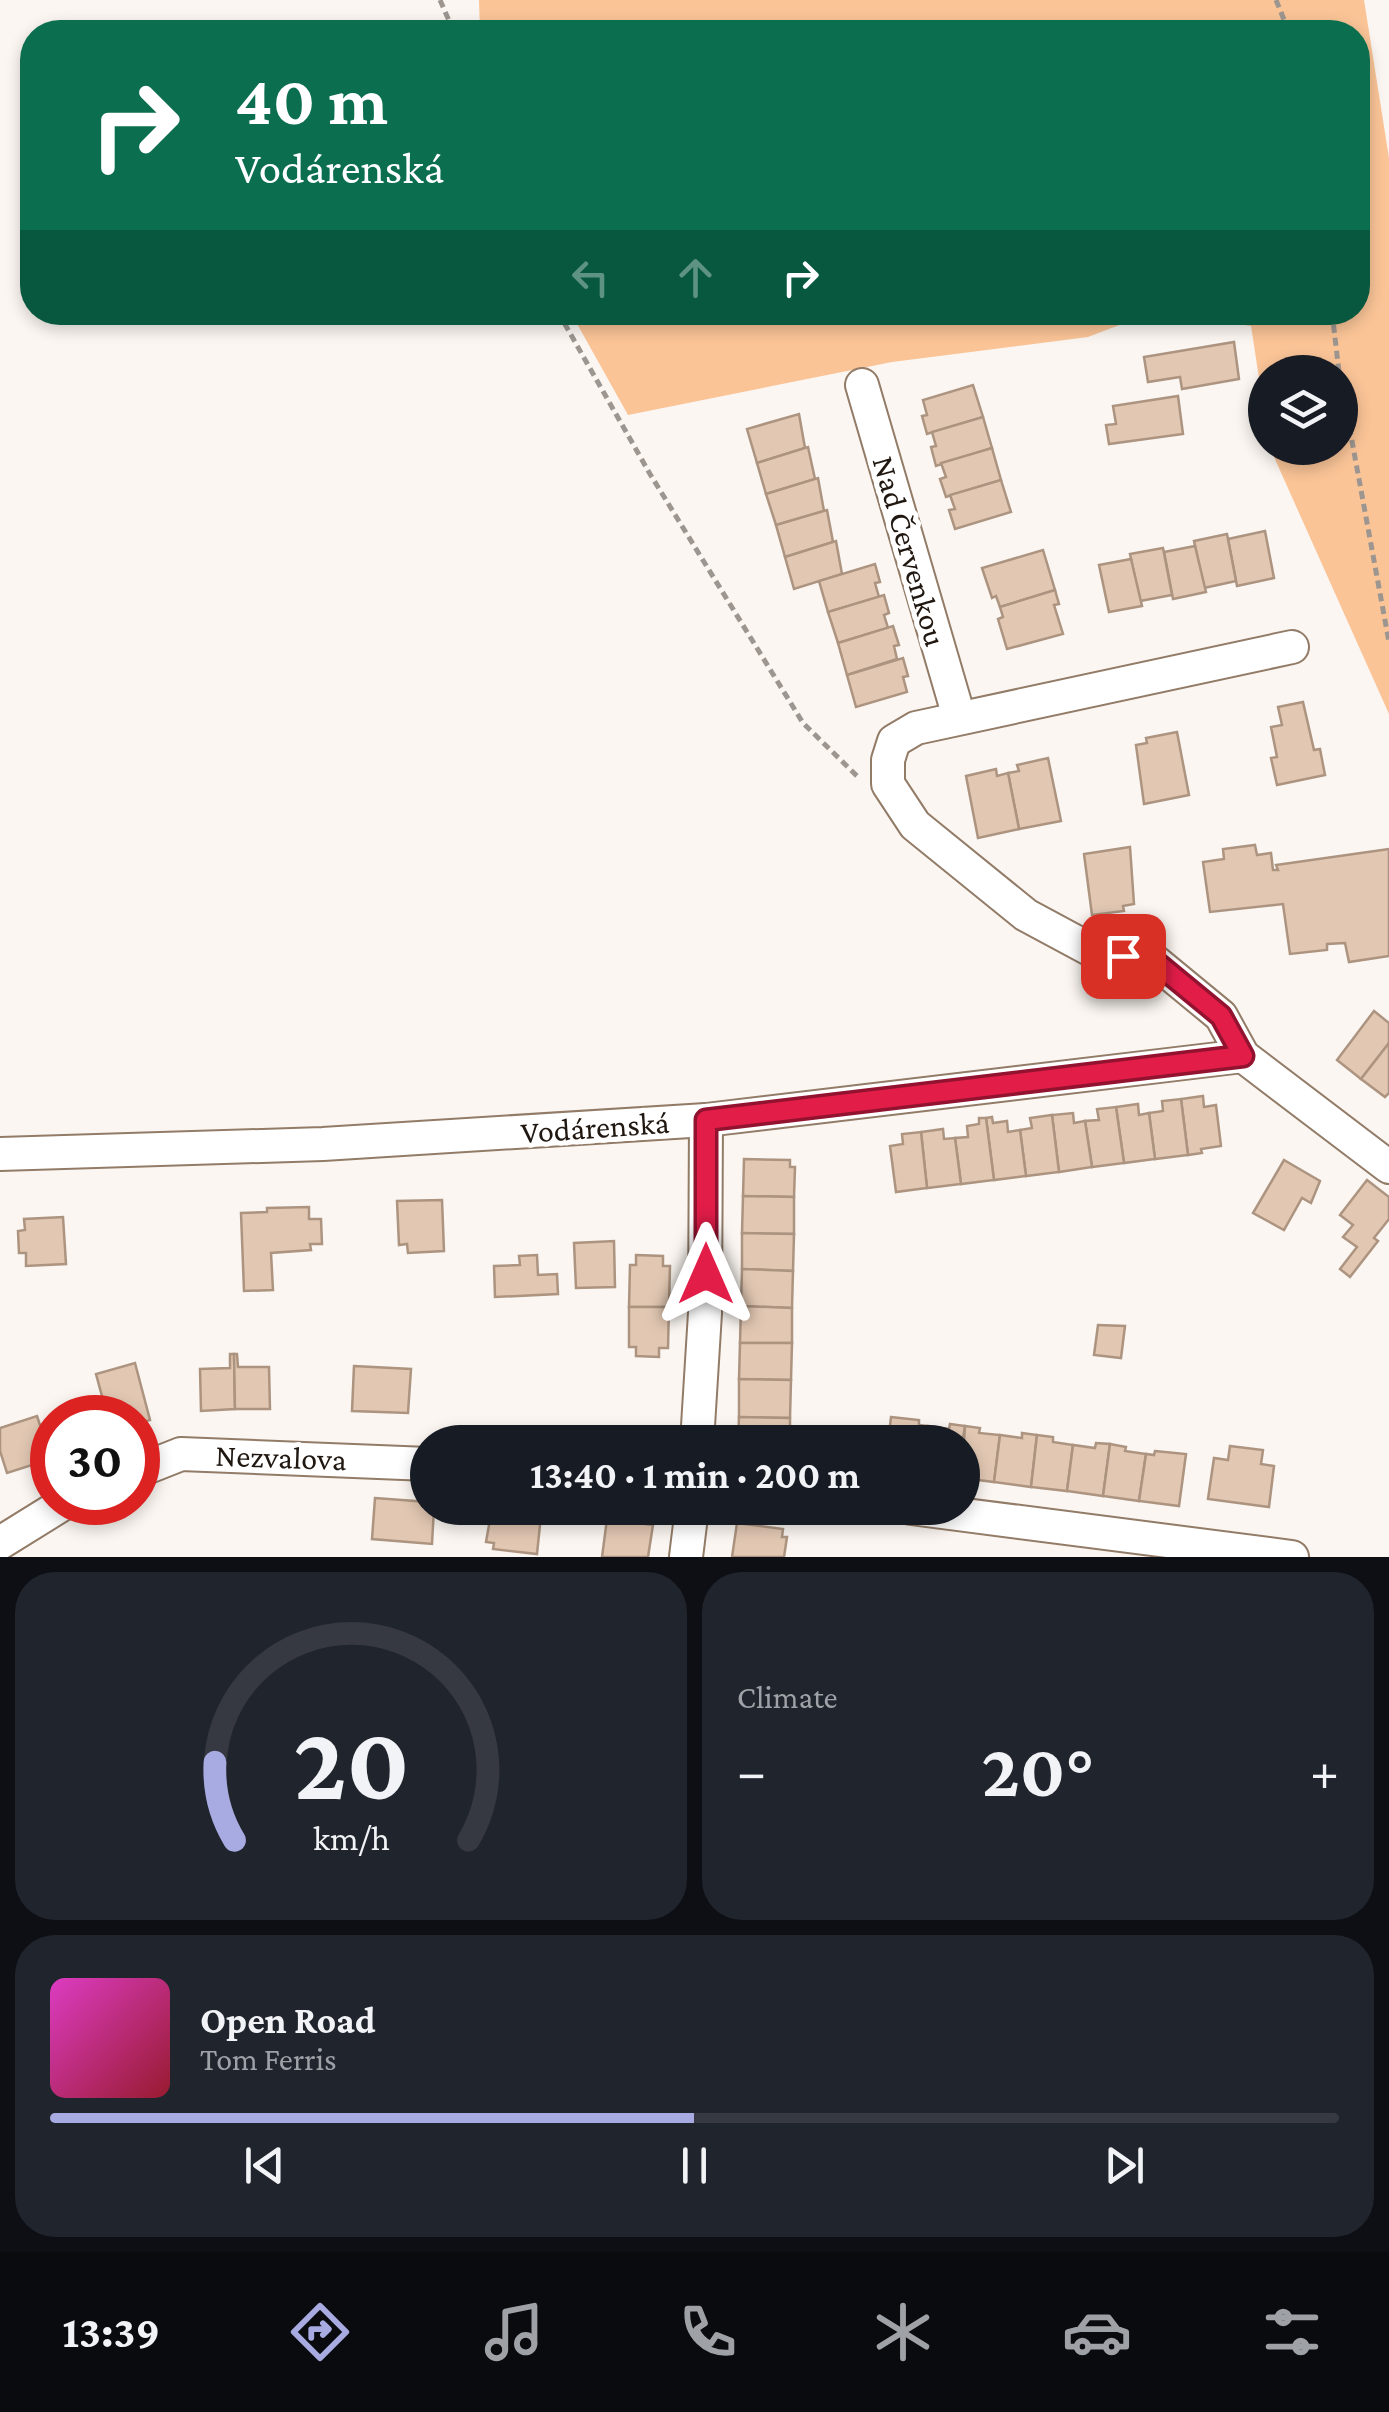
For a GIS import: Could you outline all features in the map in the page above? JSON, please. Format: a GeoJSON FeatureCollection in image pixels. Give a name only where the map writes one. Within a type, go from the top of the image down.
{"type":"FeatureCollection","features":[{"type":"Feature","properties":{"kind":"street","name":"Nad Červenkou"},"geometry":{"type":"LineString","coordinates":[[862,385],[959,718]]}},
{"type":"Feature","properties":{"kind":"street"},"geometry":{"type":"LineString","coordinates":[[1292,648],[916,728],[894,741],[888,760],[888,784],[914,826],[1026,915],[1093,950],[1153,960],[1221,1016],[1243,1056],[1389,1167]]}},
{"type":"Feature","properties":{"kind":"street","name":"Vodárenská"},"geometry":{"type":"LineString","coordinates":[[0,1154],[322,1144],[706,1120],[1243,1056]]}},
{"type":"Feature","properties":{"kind":"street"},"geometry":{"type":"LineString","coordinates":[[698,1425],[706,1313],[706,1120]]}},
{"type":"Feature","properties":{"kind":"street","name":"Nezvalova"},"geometry":{"type":"LineString","coordinates":[[160,1462],[181,1454],[410,1463]]}},
{"type":"Feature","properties":{"kind":"street"},"geometry":{"type":"LineString","coordinates":[[980,1517],[1292,1557]]}},
{"type":"Feature","properties":{"kind":"street"},"geometry":{"type":"LineString","coordinates":[[0,1543],[30,1524]]}},
{"type":"Feature","properties":{"kind":"street"},"geometry":{"type":"LineString","coordinates":[[686,1557],[690,1525]]}},
{"type":"Feature","properties":{"kind":"path"},"geometry":{"type":"LineString","coordinates":[[565,325],[650,474],[804,724],[860,779],[888,784]]}},
{"type":"Feature","properties":{"kind":"path"},"geometry":{"type":"LineString","coordinates":[[1334,325],[1338,355]]}},
{"type":"Feature","properties":{"kind":"path"},"geometry":{"type":"LineString","coordinates":[[1357,465],[1389,642]]}},
{"type":"Feature","properties":{"kind":"shaded area"},"geometry":{"type":"Polygon","coordinates":[[[479,0],[1364,0],[1367,20],[480,20],[479,0]]]}},
{"type":"Feature","properties":{"kind":"shaded area"},"geometry":{"type":"Polygon","coordinates":[[[1370,38],[1389,158],[1389,714],[1278,465],[1358,465],[1358,355],[1255,355],[1251,326],[1244,325],[1370,325],[1370,38]]]}},
{"type":"Feature","properties":{"kind":"shaded area"},"geometry":{"type":"Polygon","coordinates":[[[578,325],[1119,325],[1088,337],[892,362],[628,415],[578,325]]]}},
{"type":"Feature","properties":{"kind":"building"},"geometry":{"type":"Polygon","coordinates":[[[1234,342],[1239,379],[1182,389],[1180,377],[1148,382],[1144,357],[1234,342]]]}},
{"type":"Feature","properties":{"kind":"building"},"geometry":{"type":"Polygon","coordinates":[[[973,385],[983,417],[927,434],[923,400],[973,385]]]}},
{"type":"Feature","properties":{"kind":"building"},"geometry":{"type":"Polygon","coordinates":[[[1178,396],[1183,434],[1109,444],[1106,425],[1116,424],[1113,406],[1178,396]]]}},
{"type":"Feature","properties":{"kind":"building"},"geometry":{"type":"Polygon","coordinates":[[[799,414],[805,448],[757,463],[747,429],[799,414]]]}},
{"type":"Feature","properties":{"kind":"building"},"geometry":{"type":"Polygon","coordinates":[[[983,417],[992,448],[936,466],[932,432],[983,417]]]}},
{"type":"Feature","properties":{"kind":"building"},"geometry":{"type":"Polygon","coordinates":[[[808,447],[815,479],[766,494],[757,463],[808,447]]]}},
{"type":"Feature","properties":{"kind":"building"},"geometry":{"type":"Polygon","coordinates":[[[992,448],[1001,480],[946,497],[940,479],[946,477],[941,463],[992,448]]]}},
{"type":"Feature","properties":{"kind":"building"},"geometry":{"type":"Polygon","coordinates":[[[818,478],[824,511],[776,525],[766,494],[818,478]]]}},
{"type":"Feature","properties":{"kind":"building"},"geometry":{"type":"Polygon","coordinates":[[[1001,480],[1011,512],[955,529],[949,510],[955,509],[950,495],[1001,480]]]}},
{"type":"Feature","properties":{"kind":"building"},"geometry":{"type":"Polygon","coordinates":[[[827,510],[833,542],[785,557],[776,525],[827,510]]]}},
{"type":"Feature","properties":{"kind":"building"},"geometry":{"type":"Polygon","coordinates":[[[1265,531],[1274,578],[1237,586],[1228,539],[1265,531]]]}},
{"type":"Feature","properties":{"kind":"building"},"geometry":{"type":"Polygon","coordinates":[[[1227,534],[1236,581],[1204,588],[1194,541],[1227,534]]]}},
{"type":"Feature","properties":{"kind":"building"},"geometry":{"type":"Polygon","coordinates":[[[836,541],[842,574],[794,589],[785,557],[836,541]]]}},
{"type":"Feature","properties":{"kind":"building"},"geometry":{"type":"Polygon","coordinates":[[[1195,546],[1206,592],[1173,599],[1164,552],[1195,546]]]}},
{"type":"Feature","properties":{"kind":"building"},"geometry":{"type":"Polygon","coordinates":[[[1163,548],[1172,595],[1140,601],[1130,554],[1163,548]]]}},
{"type":"Feature","properties":{"kind":"building"},"geometry":{"type":"Polygon","coordinates":[[[1043,550],[1055,590],[1000,607],[996,596],[992,598],[982,568],[1043,550]]]}},
{"type":"Feature","properties":{"kind":"building"},"geometry":{"type":"Polygon","coordinates":[[[1131,559],[1142,606],[1109,612],[1099,565],[1131,559]]]}},
{"type":"Feature","properties":{"kind":"building"},"geometry":{"type":"Polygon","coordinates":[[[875,564],[879,597],[828,612],[819,581],[875,564]]]}},
{"type":"Feature","properties":{"kind":"building"},"geometry":{"type":"Polygon","coordinates":[[[1055,590],[1059,604],[1054,605],[1063,634],[1007,649],[998,619],[1003,617],[1000,607],[1055,590]]]}},
{"type":"Feature","properties":{"kind":"building"},"geometry":{"type":"Polygon","coordinates":[[[884,595],[888,628],[838,643],[828,612],[884,595]]]}},
{"type":"Feature","properties":{"kind":"building"},"geometry":{"type":"Polygon","coordinates":[[[893,626],[899,645],[894,646],[897,659],[847,675],[838,643],[893,626]]]}},
{"type":"Feature","properties":{"kind":"building"},"geometry":{"type":"Polygon","coordinates":[[[903,658],[907,692],[856,707],[847,675],[903,658]]]}},
{"type":"Feature","properties":{"kind":"building"},"geometry":{"type":"Polygon","coordinates":[[[1303,702],[1314,750],[1320,749],[1325,775],[1277,785],[1271,758],[1277,757],[1271,727],[1282,725],[1278,707],[1303,702]]]}},
{"type":"Feature","properties":{"kind":"building"},"geometry":{"type":"Polygon","coordinates":[[[1177,732],[1189,795],[1144,804],[1136,745],[1147,743],[1146,738],[1177,732]]]}},
{"type":"Feature","properties":{"kind":"building"},"geometry":{"type":"Polygon","coordinates":[[[1048,758],[1061,821],[1019,829],[1008,773],[1019,771],[1017,765],[1048,758]]]}},
{"type":"Feature","properties":{"kind":"building"},"geometry":{"type":"Polygon","coordinates":[[[996,769],[997,776],[1008,773],[1019,829],[978,838],[966,776],[996,769]]]}},
{"type":"Feature","properties":{"kind":"building"},"geometry":{"type":"Polygon","coordinates":[[[1255,845],[1257,855],[1271,853],[1273,870],[1278,870],[1276,865],[1389,849],[1389,956],[1349,962],[1345,943],[1327,944],[1327,950],[1290,954],[1283,904],[1210,912],[1203,862],[1224,859],[1223,849],[1255,845]]]}},
{"type":"Feature","properties":{"kind":"building"},"geometry":{"type":"Polygon","coordinates":[[[1130,847],[1134,904],[1123,906],[1124,911],[1092,915],[1084,854],[1130,847]]]}},
{"type":"Feature","properties":{"kind":"building"},"geometry":{"type":"Polygon","coordinates":[[[1374,1011],[1389,1023],[1389,1043],[1361,1079],[1337,1060],[1374,1011]]]}},
{"type":"Feature","properties":{"kind":"building"},"geometry":{"type":"Polygon","coordinates":[[[1389,1043],[1389,1093],[1385,1097],[1361,1079],[1389,1043]]]}},
{"type":"Feature","properties":{"kind":"building"},"geometry":{"type":"Polygon","coordinates":[[[1203,1096],[1204,1107],[1216,1105],[1221,1146],[1188,1155],[1181,1099],[1203,1096]]]}},
{"type":"Feature","properties":{"kind":"building"},"geometry":{"type":"Polygon","coordinates":[[[1181,1099],[1188,1155],[1155,1159],[1149,1113],[1163,1111],[1162,1101],[1181,1099]]]}},
{"type":"Feature","properties":{"kind":"building"},"geometry":{"type":"Polygon","coordinates":[[[1138,1104],[1139,1115],[1149,1113],[1155,1159],[1124,1163],[1116,1107],[1138,1104]]]}},
{"type":"Feature","properties":{"kind":"building"},"geometry":{"type":"Polygon","coordinates":[[[1116,1107],[1124,1163],[1092,1167],[1085,1121],[1099,1120],[1097,1109],[1116,1107]]]}},
{"type":"Feature","properties":{"kind":"building"},"geometry":{"type":"Polygon","coordinates":[[[1073,1113],[1074,1123],[1085,1121],[1092,1167],[1059,1172],[1052,1115],[1073,1113]]]}},
{"type":"Feature","properties":{"kind":"building"},"geometry":{"type":"Polygon","coordinates":[[[1052,1115],[1059,1172],[1026,1176],[1020,1130],[1032,1128],[1030,1118],[1052,1115]]]}},
{"type":"Feature","properties":{"kind":"building"},"geometry":{"type":"Polygon","coordinates":[[[992,1117],[993,1123],[1007,1121],[1008,1132],[1020,1130],[1026,1176],[994,1180],[986,1118],[992,1117]]]}},
{"type":"Feature","properties":{"kind":"building"},"geometry":{"type":"Polygon","coordinates":[[[979,1118],[986,1118],[994,1180],[961,1184],[955,1138],[968,1137],[967,1126],[979,1124],[979,1118]]]}},
{"type":"Feature","properties":{"kind":"building"},"geometry":{"type":"Polygon","coordinates":[[[943,1129],[944,1139],[955,1138],[961,1184],[927,1188],[921,1132],[943,1129]]]}},
{"type":"Feature","properties":{"kind":"building"},"geometry":{"type":"Polygon","coordinates":[[[921,1132],[927,1188],[896,1192],[890,1146],[903,1144],[902,1134],[921,1132]]]}},
{"type":"Feature","properties":{"kind":"building"},"geometry":{"type":"Polygon","coordinates":[[[744,1159],[790,1160],[790,1167],[795,1167],[794,1197],[743,1196],[744,1159]]]}},
{"type":"Feature","properties":{"kind":"building"},"geometry":{"type":"Polygon","coordinates":[[[1284,1160],[1320,1181],[1311,1203],[1302,1198],[1284,1230],[1253,1213],[1284,1160]]]}},
{"type":"Feature","properties":{"kind":"building"},"geometry":{"type":"Polygon","coordinates":[[[1367,1180],[1389,1197],[1389,1219],[1374,1238],[1378,1241],[1350,1277],[1340,1269],[1357,1247],[1343,1237],[1353,1225],[1340,1215],[1367,1180]]]}},
{"type":"Feature","properties":{"kind":"building"},"geometry":{"type":"Polygon","coordinates":[[[743,1196],[794,1197],[794,1234],[742,1233],[743,1196]]]}},
{"type":"Feature","properties":{"kind":"building"},"geometry":{"type":"Polygon","coordinates":[[[442,1200],[444,1251],[408,1253],[407,1244],[399,1245],[397,1201],[442,1200]]]}},
{"type":"Feature","properties":{"kind":"building"},"geometry":{"type":"Polygon","coordinates":[[[309,1207],[309,1219],[321,1219],[322,1244],[310,1244],[311,1250],[271,1253],[273,1290],[244,1291],[241,1213],[309,1207]]]}},
{"type":"Feature","properties":{"kind":"building"},"geometry":{"type":"Polygon","coordinates":[[[63,1217],[66,1264],[26,1266],[26,1253],[19,1253],[18,1231],[25,1230],[24,1219],[63,1217]]]}},
{"type":"Feature","properties":{"kind":"building"},"geometry":{"type":"Polygon","coordinates":[[[742,1233],[794,1234],[793,1271],[742,1269],[742,1233]]]}},
{"type":"Feature","properties":{"kind":"building"},"geometry":{"type":"Polygon","coordinates":[[[614,1241],[615,1287],[576,1288],[574,1243],[614,1241]]]}},
{"type":"Feature","properties":{"kind":"building"},"geometry":{"type":"Polygon","coordinates":[[[537,1255],[538,1275],[557,1274],[558,1294],[495,1297],[494,1266],[520,1265],[519,1256],[537,1255]]]}},
{"type":"Feature","properties":{"kind":"building"},"geometry":{"type":"Polygon","coordinates":[[[636,1255],[663,1256],[663,1266],[670,1266],[669,1307],[629,1307],[630,1265],[636,1265],[636,1255]]]}},
{"type":"Feature","properties":{"kind":"building"},"geometry":{"type":"Polygon","coordinates":[[[742,1269],[793,1271],[792,1308],[741,1306],[742,1269]]]}},
{"type":"Feature","properties":{"kind":"building"},"geometry":{"type":"Polygon","coordinates":[[[741,1306],[792,1308],[792,1343],[740,1343],[741,1306]]]}},
{"type":"Feature","properties":{"kind":"building"},"geometry":{"type":"Polygon","coordinates":[[[629,1307],[669,1307],[668,1348],[659,1348],[659,1357],[636,1356],[636,1347],[629,1347],[629,1307]]]}},
{"type":"Feature","properties":{"kind":"building"},"geometry":{"type":"Polygon","coordinates":[[[1098,1325],[1125,1326],[1121,1358],[1094,1355],[1098,1325]]]}},
{"type":"Feature","properties":{"kind":"building"},"geometry":{"type":"Polygon","coordinates":[[[740,1343],[792,1343],[791,1380],[739,1379],[740,1343]]]}},
{"type":"Feature","properties":{"kind":"building"},"geometry":{"type":"Polygon","coordinates":[[[230,1354],[234,1354],[235,1409],[201,1411],[200,1369],[230,1368],[230,1354]]]}},
{"type":"Feature","properties":{"kind":"building"},"geometry":{"type":"Polygon","coordinates":[[[234,1354],[238,1367],[269,1367],[270,1409],[235,1409],[234,1354]]]}},
{"type":"Feature","properties":{"kind":"building"},"geometry":{"type":"Polygon","coordinates":[[[135,1363],[143,1395],[102,1395],[96,1374],[135,1363]]]}},
{"type":"Feature","properties":{"kind":"building"},"geometry":{"type":"Polygon","coordinates":[[[354,1366],[411,1369],[408,1413],[352,1411],[354,1366]]]}},
{"type":"Feature","properties":{"kind":"building"},"geometry":{"type":"Polygon","coordinates":[[[739,1379],[791,1380],[790,1418],[739,1417],[739,1379]]]}},
{"type":"Feature","properties":{"kind":"building"},"geometry":{"type":"Polygon","coordinates":[[[739,1417],[790,1418],[790,1425],[739,1425],[739,1417]]]}},
{"type":"Feature","properties":{"kind":"building"},"geometry":{"type":"Polygon","coordinates":[[[891,1417],[919,1420],[919,1425],[890,1425],[891,1417]]]}},
{"type":"Feature","properties":{"kind":"building"},"geometry":{"type":"Polygon","coordinates":[[[30,1418],[30,1466],[7,1473],[0,1451],[0,1428],[30,1418]]]}},
{"type":"Feature","properties":{"kind":"building"},"geometry":{"type":"Polygon","coordinates":[[[980,1433],[1000,1435],[994,1482],[980,1480],[980,1433]]]}},
{"type":"Feature","properties":{"kind":"building"},"geometry":{"type":"Polygon","coordinates":[[[1022,1433],[1037,1435],[1031,1487],[994,1482],[1000,1435],[1022,1438],[1022,1433]]]}},
{"type":"Feature","properties":{"kind":"building"},"geometry":{"type":"Polygon","coordinates":[[[1037,1435],[1073,1445],[1067,1491],[1031,1487],[1037,1435]]]}},
{"type":"Feature","properties":{"kind":"building"},"geometry":{"type":"Polygon","coordinates":[[[1096,1443],[1110,1444],[1103,1496],[1067,1491],[1073,1445],[1095,1448],[1096,1443]]]}},
{"type":"Feature","properties":{"kind":"building"},"geometry":{"type":"Polygon","coordinates":[[[1110,1444],[1146,1454],[1139,1501],[1103,1496],[1110,1444]]]}},
{"type":"Feature","properties":{"kind":"building"},"geometry":{"type":"Polygon","coordinates":[[[1230,1446],[1263,1450],[1261,1464],[1274,1466],[1269,1507],[1208,1499],[1214,1458],[1228,1460],[1230,1446]]]}},
{"type":"Feature","properties":{"kind":"building"},"geometry":{"type":"Polygon","coordinates":[[[1155,1451],[1186,1454],[1179,1506],[1139,1501],[1146,1454],[1154,1455],[1155,1451]]]}},
{"type":"Feature","properties":{"kind":"building"},"geometry":{"type":"Polygon","coordinates":[[[375,1498],[410,1501],[410,1525],[433,1525],[432,1544],[372,1539],[375,1498]]]}},
{"type":"Feature","properties":{"kind":"building"},"geometry":{"type":"Polygon","coordinates":[[[489,1525],[540,1525],[537,1554],[493,1549],[494,1543],[486,1542],[489,1525]]]}},
{"type":"Feature","properties":{"kind":"building"},"geometry":{"type":"Polygon","coordinates":[[[606,1525],[653,1525],[648,1557],[602,1557],[606,1525]]]}},
{"type":"Feature","properties":{"kind":"building"},"geometry":{"type":"Polygon","coordinates":[[[737,1525],[783,1529],[782,1537],[787,1537],[784,1557],[732,1557],[737,1525]]]}},
{"type":"Feature","properties":{"kind":"route"},"geometry":{"type":"LineString","coordinates":[[706,1274],[706,1120],[1243,1056],[1221,1016],[1153,960],[1123,956]]}}]}
